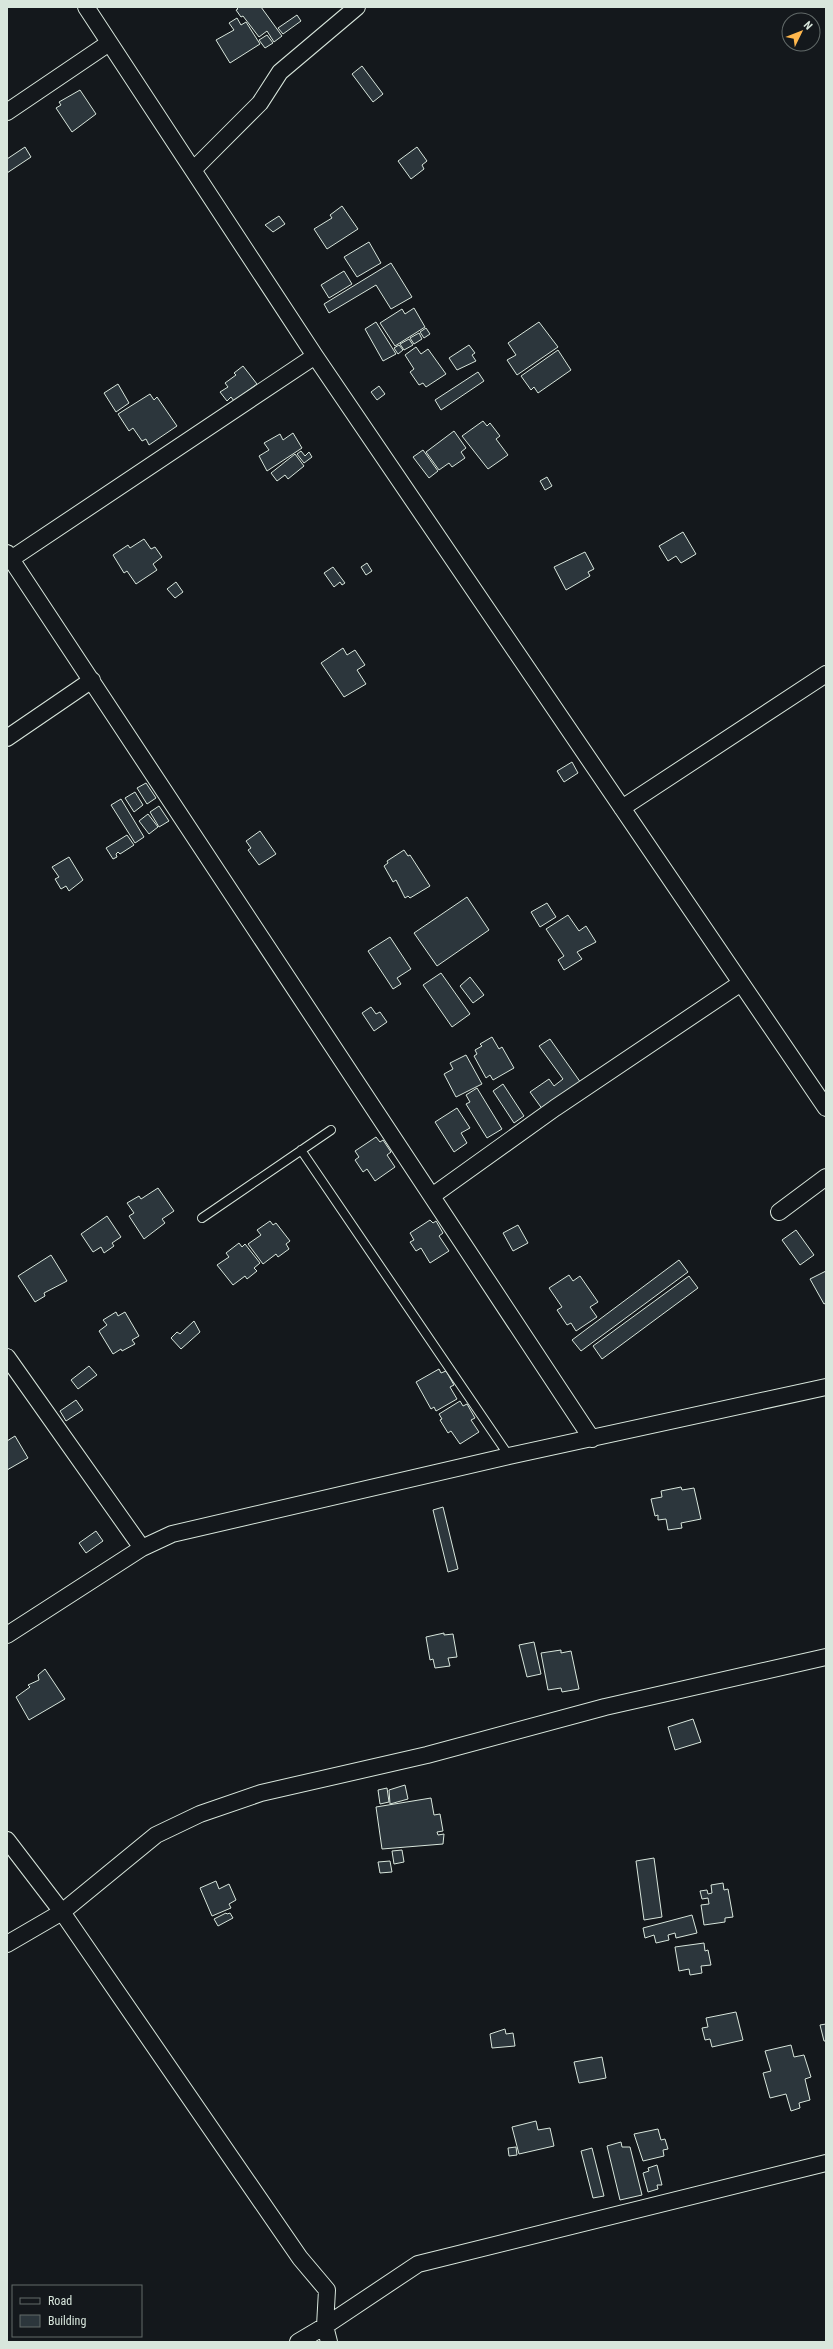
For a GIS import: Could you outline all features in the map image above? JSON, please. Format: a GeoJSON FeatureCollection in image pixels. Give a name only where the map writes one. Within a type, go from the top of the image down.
{"type":"FeatureCollection","features":[{"type":"Feature","properties":{"kind":"street"},"geometry":{"type":"LineString","coordinates":[[86,7],[315,356],[826,1108]]}},
{"type":"Feature","properties":{"kind":"street"},"geometry":{"type":"LineString","coordinates":[[193,170],[260,103],[280,72],[358,7]]}},
{"type":"Feature","properties":{"kind":"street"},"geometry":{"type":"LineString","coordinates":[[7,112],[109,42]]}},
{"type":"Feature","properties":{"kind":"street"},"geometry":{"type":"LineString","coordinates":[[315,356],[9,556],[592,1439]]}},
{"type":"Feature","properties":{"kind":"street"},"geometry":{"type":"LineString","coordinates":[[622,808],[826,674]]}},
{"type":"Feature","properties":{"kind":"street"},"geometry":{"type":"LineString","coordinates":[[7,738],[92,680]]}},
{"type":"Feature","properties":{"kind":"street"},"geometry":{"type":"LineString","coordinates":[[432,1196],[554,1108],[741,983]]}},
{"type":"Feature","properties":{"kind":"street"},"geometry":{"type":"LineString","coordinates":[[779,1212],[826,1177]]}},
{"type":"Feature","properties":{"kind":"street"},"geometry":{"type":"LineString","coordinates":[[7,1357],[142,1548]]}},
{"type":"Feature","properties":{"kind":"street"},"geometry":{"type":"LineString","coordinates":[[7,1635],[142,1548],[172,1534],[509,1456],[826,1387]]}},
{"type":"Feature","properties":{"kind":"street"},"geometry":{"type":"LineString","coordinates":[[7,1944],[62,1912],[156,1835],[200,1814],[261,1793],[427,1755],[605,1707],[826,1657]]}},
{"type":"Feature","properties":{"kind":"street"},"geometry":{"type":"LineString","coordinates":[[7,1840],[62,1912],[300,2258],[327,2290],[325,2326],[329,2342]]}},
{"type":"Feature","properties":{"kind":"street"},"geometry":{"type":"LineString","coordinates":[[298,2342],[325,2326],[418,2264],[826,2163]]}},
{"type":"Feature","properties":{"kind":"lane"},"geometry":{"type":"LineString","coordinates":[[202,1218],[331,1130]]}},
{"type":"Feature","properties":{"kind":"lane"},"geometry":{"type":"LineString","coordinates":[[301,1150],[509,1456]]}},
{"type":"Feature","properties":{"kind":"building"},"geometry":{"type":"Polygon","coordinates":[[[236,7],[261,7],[282,36],[274,42],[267,31],[259,37],[243,16],[241,17],[236,10],[238,9],[236,7]]]}},
{"type":"Feature","properties":{"kind":"building"},"geometry":{"type":"Polygon","coordinates":[[[297,15],[301,21],[283,34],[278,28],[297,15]]]}},
{"type":"Feature","properties":{"kind":"building"},"geometry":{"type":"Polygon","coordinates":[[[237,18],[241,25],[246,22],[260,44],[230,63],[216,40],[234,30],[229,23],[237,18]]]}},
{"type":"Feature","properties":{"kind":"building"},"geometry":{"type":"Polygon","coordinates":[[[267,35],[273,43],[265,48],[259,40],[267,35]]]}},
{"type":"Feature","properties":{"kind":"building"},"geometry":{"type":"Polygon","coordinates":[[[362,66],[383,94],[373,102],[352,74],[362,66]]]}},
{"type":"Feature","properties":{"kind":"building"},"geometry":{"type":"Polygon","coordinates":[[[80,90],[96,114],[72,132],[56,108],[61,105],[59,102],[80,90]]]}},
{"type":"Feature","properties":{"kind":"building"},"geometry":{"type":"Polygon","coordinates":[[[25,147],[31,157],[7,173],[7,159],[25,147]]]}},
{"type":"Feature","properties":{"kind":"building"},"geometry":{"type":"Polygon","coordinates":[[[417,147],[427,161],[422,165],[424,169],[411,179],[398,161],[417,147]]]}},
{"type":"Feature","properties":{"kind":"building"},"geometry":{"type":"Polygon","coordinates":[[[342,206],[358,229],[327,249],[314,229],[332,218],[330,215],[342,206]]]}},
{"type":"Feature","properties":{"kind":"building"},"geometry":{"type":"Polygon","coordinates":[[[279,216],[285,224],[273,232],[265,225],[279,216]]]}},
{"type":"Feature","properties":{"kind":"building"},"geometry":{"type":"Polygon","coordinates":[[[369,242],[381,263],[357,277],[344,257],[369,242]]]}},
{"type":"Feature","properties":{"kind":"building"},"geometry":{"type":"Polygon","coordinates":[[[391,263],[412,297],[391,309],[376,285],[329,313],[324,304],[391,263]]]}},
{"type":"Feature","properties":{"kind":"building"},"geometry":{"type":"Polygon","coordinates":[[[344,271],[352,284],[329,298],[321,285],[344,271]]]}},
{"type":"Feature","properties":{"kind":"building"},"geometry":{"type":"Polygon","coordinates":[[[414,308],[425,327],[395,346],[380,323],[402,309],[405,314],[414,308]]]}},
{"type":"Feature","properties":{"kind":"building"},"geometry":{"type":"Polygon","coordinates":[[[376,322],[396,354],[383,361],[365,329],[376,322]]]}},
{"type":"Feature","properties":{"kind":"building"},"geometry":{"type":"Polygon","coordinates":[[[539,322],[558,347],[517,375],[507,360],[516,355],[508,343],[539,322]]]}},
{"type":"Feature","properties":{"kind":"building"},"geometry":{"type":"Polygon","coordinates":[[[426,328],[430,334],[424,338],[420,332],[426,328]]]}},
{"type":"Feature","properties":{"kind":"building"},"geometry":{"type":"Polygon","coordinates":[[[419,333],[422,339],[414,344],[410,338],[419,333]]]}},
{"type":"Feature","properties":{"kind":"building"},"geometry":{"type":"Polygon","coordinates":[[[409,339],[413,345],[404,350],[400,344],[409,339]]]}},
{"type":"Feature","properties":{"kind":"building"},"geometry":{"type":"Polygon","coordinates":[[[399,345],[403,350],[398,354],[394,348],[399,345]]]}},
{"type":"Feature","properties":{"kind":"building"},"geometry":{"type":"Polygon","coordinates":[[[469,345],[475,353],[472,355],[476,361],[457,370],[449,358],[469,345]]]}},
{"type":"Feature","properties":{"kind":"building"},"geometry":{"type":"Polygon","coordinates":[[[416,347],[421,354],[428,349],[446,374],[426,387],[423,383],[419,385],[410,372],[414,369],[405,355],[416,347]]]}},
{"type":"Feature","properties":{"kind":"building"},"geometry":{"type":"Polygon","coordinates":[[[558,350],[571,370],[538,393],[534,387],[531,390],[521,376],[558,350]]]}},
{"type":"Feature","properties":{"kind":"building"},"geometry":{"type":"Polygon","coordinates":[[[243,366],[257,384],[234,401],[231,397],[227,401],[220,392],[228,387],[225,383],[236,375],[234,373],[243,366]]]}},
{"type":"Feature","properties":{"kind":"building"},"geometry":{"type":"Polygon","coordinates":[[[478,372],[484,381],[441,410],[435,400],[478,372]]]}},
{"type":"Feature","properties":{"kind":"building"},"geometry":{"type":"Polygon","coordinates":[[[118,384],[129,403],[116,412],[104,393],[118,384]]]}},
{"type":"Feature","properties":{"kind":"building"},"geometry":{"type":"Polygon","coordinates":[[[379,386],[385,394],[377,400],[371,392],[379,386]]]}},
{"type":"Feature","properties":{"kind":"building"},"geometry":{"type":"Polygon","coordinates":[[[150,394],[154,400],[157,397],[177,426],[149,445],[146,439],[142,441],[133,428],[129,431],[118,414],[150,394]]]}},
{"type":"Feature","properties":{"kind":"building"},"geometry":{"type":"Polygon","coordinates":[[[483,421],[487,426],[490,423],[500,436],[496,439],[508,455],[488,469],[462,436],[483,421]]]}},
{"type":"Feature","properties":{"kind":"building"},"geometry":{"type":"Polygon","coordinates":[[[454,431],[466,448],[461,452],[465,458],[452,467],[449,463],[439,470],[426,452],[454,431]]]}},
{"type":"Feature","properties":{"kind":"building"},"geometry":{"type":"Polygon","coordinates":[[[293,433],[302,448],[267,471],[259,456],[269,450],[264,443],[280,434],[283,440],[293,433]]]}},
{"type":"Feature","properties":{"kind":"building"},"geometry":{"type":"Polygon","coordinates":[[[423,450],[438,471],[429,478],[413,457],[423,450]]]}},
{"type":"Feature","properties":{"kind":"building"},"geometry":{"type":"Polygon","coordinates":[[[301,451],[305,456],[309,452],[312,457],[304,463],[297,454],[301,451]]]}},
{"type":"Feature","properties":{"kind":"building"},"geometry":{"type":"Polygon","coordinates":[[[295,454],[304,466],[288,479],[285,475],[277,481],[271,473],[295,454]]]}},
{"type":"Feature","properties":{"kind":"building"},"geometry":{"type":"Polygon","coordinates":[[[547,477],[552,486],[545,490],[540,481],[547,477]]]}},
{"type":"Feature","properties":{"kind":"building"},"geometry":{"type":"Polygon","coordinates":[[[683,532],[696,554],[681,563],[676,556],[668,561],[659,546],[683,532]]]}},
{"type":"Feature","properties":{"kind":"building"},"geometry":{"type":"Polygon","coordinates":[[[144,539],[151,549],[155,547],[162,557],[153,564],[157,570],[136,584],[127,571],[124,573],[113,555],[128,545],[130,548],[144,539]]]}},
{"type":"Feature","properties":{"kind":"building"},"geometry":{"type":"Polygon","coordinates":[[[585,552],[594,569],[588,572],[590,576],[566,590],[554,567],[585,552]]]}},
{"type":"Feature","properties":{"kind":"building"},"geometry":{"type":"Polygon","coordinates":[[[367,563],[372,571],[366,575],[361,567],[367,563]]]}},
{"type":"Feature","properties":{"kind":"building"},"geometry":{"type":"Polygon","coordinates":[[[333,567],[345,583],[342,585],[340,582],[334,587],[324,573],[333,567]]]}},
{"type":"Feature","properties":{"kind":"building"},"geometry":{"type":"Polygon","coordinates":[[[176,582],[183,592],[175,598],[167,589],[176,582]]]}},
{"type":"Feature","properties":{"kind":"building"},"geometry":{"type":"Polygon","coordinates":[[[343,648],[347,655],[355,650],[365,665],[357,670],[366,684],[344,697],[321,663],[343,648]]]}},
{"type":"Feature","properties":{"kind":"building"},"geometry":{"type":"Polygon","coordinates":[[[572,762],[578,773],[564,782],[557,771],[572,762]]]}},
{"type":"Feature","properties":{"kind":"building"},"geometry":{"type":"Polygon","coordinates":[[[146,783],[156,798],[147,804],[137,788],[146,783]]]}},
{"type":"Feature","properties":{"kind":"building"},"geometry":{"type":"Polygon","coordinates":[[[135,792],[143,805],[134,812],[125,798],[135,792]]]}},
{"type":"Feature","properties":{"kind":"building"},"geometry":{"type":"Polygon","coordinates":[[[121,799],[144,837],[135,843],[111,805],[121,799]]]}},
{"type":"Feature","properties":{"kind":"building"},"geometry":{"type":"Polygon","coordinates":[[[159,806],[169,821],[159,827],[150,812],[159,806]]]}},
{"type":"Feature","properties":{"kind":"building"},"geometry":{"type":"Polygon","coordinates":[[[148,814],[158,827],[149,834],[139,821],[148,814]]]}},
{"type":"Feature","properties":{"kind":"building"},"geometry":{"type":"Polygon","coordinates":[[[260,831],[276,854],[259,865],[248,850],[251,848],[246,841],[260,831]]]}},
{"type":"Feature","properties":{"kind":"building"},"geometry":{"type":"Polygon","coordinates":[[[127,835],[134,845],[120,854],[118,852],[116,854],[117,857],[113,859],[106,848],[127,835]]]}},
{"type":"Feature","properties":{"kind":"building"},"geometry":{"type":"Polygon","coordinates":[[[404,850],[408,856],[410,855],[430,886],[410,898],[408,896],[405,898],[396,880],[393,882],[384,866],[388,863],[387,861],[404,850]]]}},
{"type":"Feature","properties":{"kind":"building"},"geometry":{"type":"Polygon","coordinates":[[[69,857],[83,880],[69,891],[66,886],[61,889],[55,879],[59,877],[52,867],[69,857]]]}},
{"type":"Feature","properties":{"kind":"building"},"geometry":{"type":"Polygon","coordinates":[[[467,897],[489,930],[437,966],[414,933],[467,897]]]}},
{"type":"Feature","properties":{"kind":"building"},"geometry":{"type":"Polygon","coordinates":[[[547,903],[556,917],[540,927],[531,912],[547,903]]]}},
{"type":"Feature","properties":{"kind":"building"},"geometry":{"type":"Polygon","coordinates":[[[568,915],[579,931],[586,926],[596,942],[577,952],[582,959],[564,970],[558,960],[564,956],[546,929],[568,915]]]}},
{"type":"Feature","properties":{"kind":"building"},"geometry":{"type":"Polygon","coordinates":[[[390,937],[411,969],[397,978],[401,984],[393,989],[368,951],[390,937]]]}},
{"type":"Feature","properties":{"kind":"building"},"geometry":{"type":"Polygon","coordinates":[[[441,973],[470,1014],[452,1027],[423,985],[441,973]]]}},
{"type":"Feature","properties":{"kind":"building"},"geometry":{"type":"Polygon","coordinates":[[[470,977],[484,995],[473,1003],[460,986],[470,977]]]}},
{"type":"Feature","properties":{"kind":"building"},"geometry":{"type":"Polygon","coordinates":[[[371,1007],[376,1014],[380,1012],[387,1022],[374,1031],[362,1013],[371,1007]]]}},
{"type":"Feature","properties":{"kind":"building"},"geometry":{"type":"Polygon","coordinates":[[[492,1037],[499,1049],[502,1047],[514,1068],[493,1080],[490,1075],[486,1078],[474,1056],[477,1054],[475,1050],[482,1046],[480,1044],[492,1037]]]}},
{"type":"Feature","properties":{"kind":"building"},"geometry":{"type":"Polygon","coordinates":[[[550,1039],[581,1083],[543,1110],[530,1092],[549,1079],[554,1086],[563,1079],[539,1046],[550,1039]]]}},
{"type":"Feature","properties":{"kind":"building"},"geometry":{"type":"Polygon","coordinates":[[[466,1055],[482,1084],[456,1097],[444,1074],[453,1069],[450,1063],[466,1055]]]}},
{"type":"Feature","properties":{"kind":"building"},"geometry":{"type":"Polygon","coordinates":[[[503,1084],[524,1116],[514,1123],[493,1091],[503,1084]]]}},
{"type":"Feature","properties":{"kind":"building"},"geometry":{"type":"Polygon","coordinates":[[[477,1088],[502,1129],[487,1138],[466,1104],[470,1102],[466,1095],[477,1088]]]}},
{"type":"Feature","properties":{"kind":"building"},"geometry":{"type":"Polygon","coordinates":[[[457,1108],[470,1128],[461,1133],[467,1143],[454,1152],[435,1122],[457,1108]]]}},
{"type":"Feature","properties":{"kind":"building"},"geometry":{"type":"Polygon","coordinates":[[[376,1137],[380,1142],[383,1140],[391,1152],[387,1155],[395,1167],[375,1181],[367,1169],[363,1172],[355,1160],[359,1157],[355,1151],[376,1137]]]}},
{"type":"Feature","properties":{"kind":"building"},"geometry":{"type":"Polygon","coordinates":[[[158,1188],[174,1211],[162,1219],[165,1223],[144,1239],[129,1216],[134,1213],[127,1203],[139,1196],[141,1199],[158,1188]]]}},
{"type":"Feature","properties":{"kind":"building"},"geometry":{"type":"Polygon","coordinates":[[[107,1216],[121,1237],[112,1243],[114,1246],[104,1253],[101,1247],[93,1252],[81,1234],[107,1216]]]}},
{"type":"Feature","properties":{"kind":"building"},"geometry":{"type":"Polygon","coordinates":[[[430,1220],[433,1223],[436,1221],[443,1233],[439,1236],[449,1251],[430,1263],[421,1248],[416,1251],[410,1242],[414,1240],[410,1233],[430,1220]]]}},
{"type":"Feature","properties":{"kind":"building"},"geometry":{"type":"Polygon","coordinates":[[[270,1221],[273,1225],[276,1223],[290,1241],[286,1244],[289,1249],[278,1257],[276,1254],[263,1264],[248,1244],[261,1235],[257,1230],[270,1221]]]}},
{"type":"Feature","properties":{"kind":"building"},"geometry":{"type":"Polygon","coordinates":[[[518,1225],[528,1243],[513,1251],[503,1233],[518,1225]]]}},
{"type":"Feature","properties":{"kind":"building"},"geometry":{"type":"Polygon","coordinates":[[[796,1230],[814,1255],[800,1265],[782,1240],[796,1230]]]}},
{"type":"Feature","properties":{"kind":"building"},"geometry":{"type":"Polygon","coordinates":[[[239,1243],[242,1247],[245,1244],[260,1263],[254,1268],[257,1271],[247,1279],[245,1276],[233,1285],[217,1265],[229,1257],[226,1253],[239,1243]]]}},
{"type":"Feature","properties":{"kind":"building"},"geometry":{"type":"Polygon","coordinates":[[[51,1255],[67,1281],[44,1293],[45,1296],[35,1302],[18,1276],[51,1255]]]}},
{"type":"Feature","properties":{"kind":"building"},"geometry":{"type":"Polygon","coordinates":[[[679,1260],[688,1272],[581,1351],[572,1340],[679,1260]]]}},
{"type":"Feature","properties":{"kind":"building"},"geometry":{"type":"Polygon","coordinates":[[[826,1271],[826,1303],[824,1304],[810,1279],[826,1271]]]}},
{"type":"Feature","properties":{"kind":"building"},"geometry":{"type":"Polygon","coordinates":[[[569,1275],[573,1281],[580,1276],[598,1302],[590,1307],[597,1317],[576,1331],[571,1323],[567,1325],[557,1310],[562,1307],[549,1288],[569,1275]]]}},
{"type":"Feature","properties":{"kind":"building"},"geometry":{"type":"Polygon","coordinates":[[[689,1276],[698,1288],[602,1359],[593,1346],[689,1276]]]}},
{"type":"Feature","properties":{"kind":"building"},"geometry":{"type":"Polygon","coordinates":[[[116,1312],[118,1316],[125,1312],[139,1336],[132,1340],[135,1344],[122,1351],[121,1349],[113,1354],[99,1331],[107,1325],[103,1320],[116,1312]]]}},
{"type":"Feature","properties":{"kind":"building"},"geometry":{"type":"Polygon","coordinates":[[[194,1321],[200,1332],[181,1349],[171,1338],[177,1332],[180,1334],[194,1321]]]}},
{"type":"Feature","properties":{"kind":"building"},"geometry":{"type":"Polygon","coordinates":[[[89,1366],[97,1375],[78,1389],[71,1380],[89,1366]]]}},
{"type":"Feature","properties":{"kind":"building"},"geometry":{"type":"Polygon","coordinates":[[[439,1369],[441,1373],[446,1371],[454,1385],[450,1387],[457,1399],[436,1411],[434,1407],[431,1409],[416,1382],[439,1369]]]}},
{"type":"Feature","properties":{"kind":"building"},"geometry":{"type":"Polygon","coordinates":[[[76,1400],[83,1410],[66,1421],[60,1411],[76,1400]]]}},
{"type":"Feature","properties":{"kind":"building"},"geometry":{"type":"Polygon","coordinates":[[[460,1401],[463,1406],[467,1404],[475,1418],[471,1420],[479,1432],[460,1444],[451,1431],[448,1433],[440,1420],[442,1419],[439,1414],[460,1401]]]}},
{"type":"Feature","properties":{"kind":"building"},"geometry":{"type":"Polygon","coordinates":[[[15,1436],[28,1458],[7,1470],[7,1441],[15,1436]]]}},
{"type":"Feature","properties":{"kind":"building"},"geometry":{"type":"Polygon","coordinates":[[[681,1487],[682,1490],[694,1488],[701,1519],[681,1523],[682,1528],[668,1530],[666,1519],[658,1520],[658,1515],[655,1516],[651,1499],[662,1497],[661,1491],[681,1487]]]}},
{"type":"Feature","properties":{"kind":"building"},"geometry":{"type":"Polygon","coordinates":[[[443,1507],[458,1569],[448,1572],[433,1510],[443,1507]]]}},
{"type":"Feature","properties":{"kind":"building"},"geometry":{"type":"Polygon","coordinates":[[[96,1531],[103,1541],[86,1553],[79,1543],[96,1531]]]}},
{"type":"Feature","properties":{"kind":"building"},"geometry":{"type":"Polygon","coordinates":[[[444,1633],[444,1635],[453,1634],[457,1657],[448,1658],[450,1666],[435,1668],[433,1659],[430,1660],[426,1637],[444,1633]]]}},
{"type":"Feature","properties":{"kind":"building"},"geometry":{"type":"Polygon","coordinates":[[[534,1642],[541,1674],[527,1677],[519,1645],[534,1642]]]}},
{"type":"Feature","properties":{"kind":"building"},"geometry":{"type":"Polygon","coordinates":[[[561,1650],[561,1653],[571,1651],[579,1689],[562,1692],[561,1688],[548,1690],[541,1653],[561,1650]]]}},
{"type":"Feature","properties":{"kind":"building"},"geometry":{"type":"Polygon","coordinates":[[[45,1669],[65,1699],[29,1720],[16,1697],[30,1687],[28,1685],[39,1680],[38,1675],[45,1669]]]}},
{"type":"Feature","properties":{"kind":"building"},"geometry":{"type":"Polygon","coordinates":[[[693,1719],[701,1742],[675,1750],[668,1727],[693,1719]]]}},
{"type":"Feature","properties":{"kind":"building"},"geometry":{"type":"Polygon","coordinates":[[[405,1785],[408,1799],[390,1804],[389,1790],[405,1785]]]}},
{"type":"Feature","properties":{"kind":"building"},"geometry":{"type":"Polygon","coordinates":[[[387,1788],[389,1802],[380,1804],[378,1790],[387,1788]]]}},
{"type":"Feature","properties":{"kind":"building"},"geometry":{"type":"Polygon","coordinates":[[[431,1798],[434,1815],[440,1814],[443,1831],[437,1832],[438,1835],[444,1834],[443,1844],[382,1849],[376,1807],[431,1798]]]}},
{"type":"Feature","properties":{"kind":"building"},"geometry":{"type":"Polygon","coordinates":[[[402,1850],[404,1862],[394,1864],[392,1851],[402,1850]]]}},
{"type":"Feature","properties":{"kind":"building"},"geometry":{"type":"Polygon","coordinates":[[[654,1858],[662,1917],[644,1920],[636,1861],[654,1858]]]}},
{"type":"Feature","properties":{"kind":"building"},"geometry":{"type":"Polygon","coordinates":[[[390,1861],[392,1872],[380,1873],[378,1862],[390,1861]]]}},
{"type":"Feature","properties":{"kind":"building"},"geometry":{"type":"Polygon","coordinates":[[[216,1881],[219,1889],[229,1884],[236,1900],[229,1904],[231,1908],[212,1916],[200,1888],[216,1881]]]}},
{"type":"Feature","properties":{"kind":"building"},"geometry":{"type":"Polygon","coordinates":[[[723,1883],[724,1890],[728,1889],[733,1917],[725,1918],[725,1922],[704,1925],[701,1905],[709,1904],[708,1898],[702,1899],[700,1891],[707,1890],[708,1894],[712,1893],[711,1885],[723,1883]]]}},
{"type":"Feature","properties":{"kind":"building"},"geometry":{"type":"Polygon","coordinates":[[[226,1913],[230,1913],[233,1918],[218,1926],[214,1919],[226,1913]]]}},
{"type":"Feature","properties":{"kind":"building"},"geometry":{"type":"Polygon","coordinates":[[[692,1915],[697,1933],[676,1938],[675,1933],[668,1935],[669,1940],[656,1943],[654,1935],[645,1938],[643,1928],[692,1915]]]}},
{"type":"Feature","properties":{"kind":"building"},"geometry":{"type":"Polygon","coordinates":[[[704,1943],[705,1951],[708,1950],[711,1965],[701,1966],[702,1973],[690,1975],[689,1969],[679,1971],[675,1947],[704,1943]]]}},
{"type":"Feature","properties":{"kind":"building"},"geometry":{"type":"Polygon","coordinates":[[[736,2012],[743,2040],[712,2047],[710,2039],[705,2040],[702,2028],[708,2027],[706,2018],[736,2012]]]}},
{"type":"Feature","properties":{"kind":"building"},"geometry":{"type":"Polygon","coordinates":[[[826,2024],[826,2041],[824,2041],[820,2025],[826,2024]]]}},
{"type":"Feature","properties":{"kind":"building"},"geometry":{"type":"Polygon","coordinates":[[[505,2029],[506,2034],[513,2033],[515,2046],[492,2048],[490,2034],[505,2029]]]}},
{"type":"Feature","properties":{"kind":"building"},"geometry":{"type":"Polygon","coordinates":[[[791,2045],[794,2057],[804,2055],[811,2077],[805,2079],[810,2100],[799,2103],[800,2108],[791,2111],[786,2094],[770,2098],[763,2073],[771,2071],[765,2051],[791,2045]]]}},
{"type":"Feature","properties":{"kind":"building"},"geometry":{"type":"Polygon","coordinates":[[[602,2057],[606,2078],[579,2083],[574,2062],[602,2057]]]}},
{"type":"Feature","properties":{"kind":"building"},"geometry":{"type":"Polygon","coordinates":[[[536,2121],[538,2130],[550,2128],[554,2146],[519,2154],[512,2127],[536,2121]]]}},
{"type":"Feature","properties":{"kind":"building"},"geometry":{"type":"Polygon","coordinates":[[[658,2129],[661,2140],[665,2139],[668,2149],[663,2150],[664,2156],[643,2161],[634,2134],[658,2129]]]}},
{"type":"Feature","properties":{"kind":"building"},"geometry":{"type":"Polygon","coordinates":[[[621,2142],[622,2147],[630,2147],[642,2195],[620,2200],[607,2146],[621,2142]]]}},
{"type":"Feature","properties":{"kind":"building"},"geometry":{"type":"Polygon","coordinates":[[[516,2147],[517,2155],[509,2156],[508,2148],[516,2147]]]}},
{"type":"Feature","properties":{"kind":"building"},"geometry":{"type":"Polygon","coordinates":[[[592,2148],[604,2196],[593,2198],[581,2151],[592,2148]]]}},
{"type":"Feature","properties":{"kind":"building"},"geometry":{"type":"Polygon","coordinates":[[[657,2165],[662,2185],[657,2185],[658,2189],[648,2192],[643,2173],[649,2171],[648,2168],[657,2165]]]}}]}
